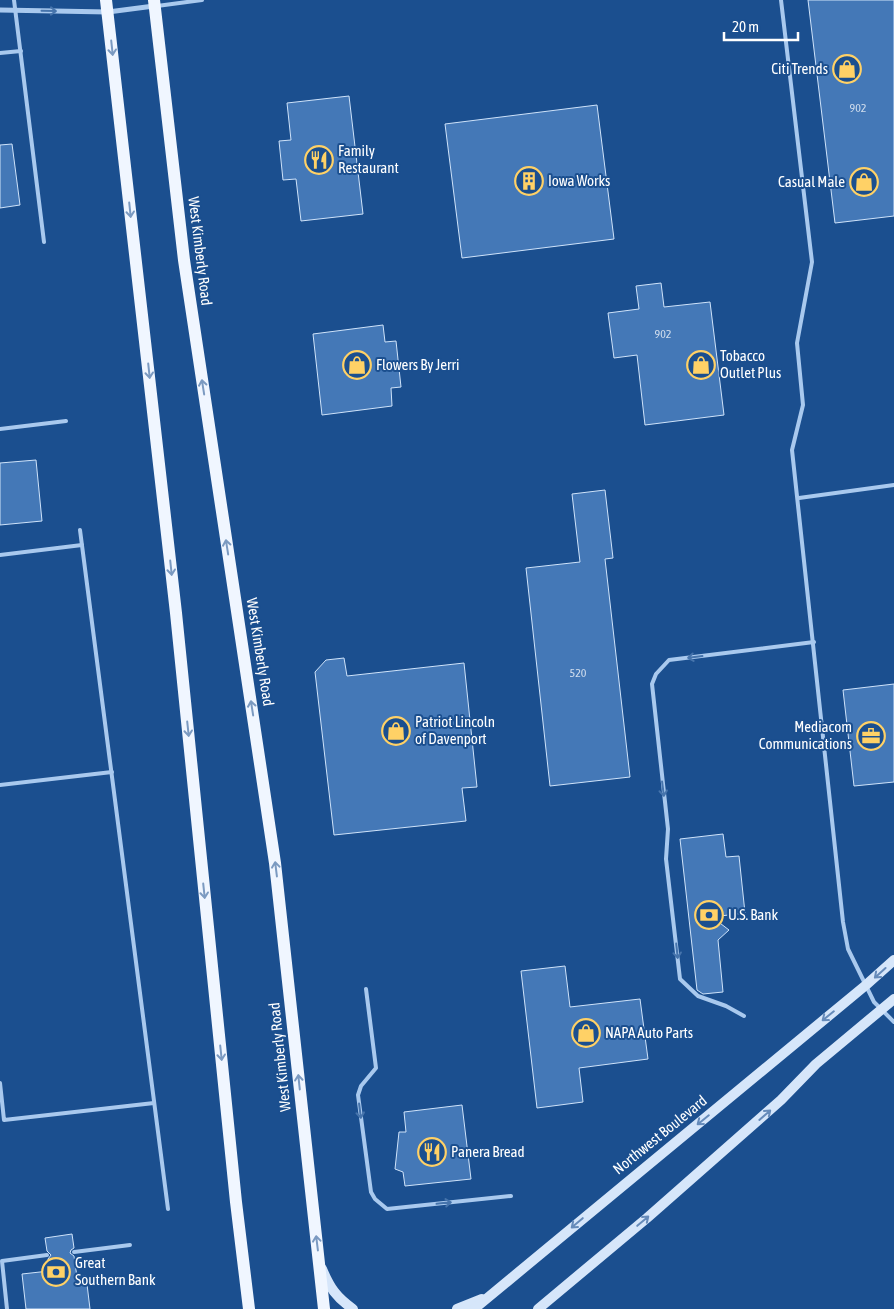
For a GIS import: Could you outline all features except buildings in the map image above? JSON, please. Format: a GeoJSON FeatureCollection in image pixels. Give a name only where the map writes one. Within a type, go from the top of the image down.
{"type":"FeatureCollection","features":[{"type":"Feature","properties":{"kind":"main road","name":"West Kimberly Road"},"geometry":{"type":"LineString","coordinates":[[155,3],[184,260],[275,863],[324,1309]]}},
{"type":"Feature","properties":{"kind":"main road"},"geometry":{"type":"LineString","coordinates":[[107,6],[174,594],[236,1202],[249,1309]]}},
{"type":"Feature","properties":{"kind":"main road","name":"Northwest Boulevard"},"geometry":{"type":"LineString","coordinates":[[474,1309],[894,960]]}},
{"type":"Feature","properties":{"kind":"main road"},"geometry":{"type":"LineString","coordinates":[[538,1309],[646,1218],[781,1100],[816,1064],[894,999]]}},
{"type":"Feature","properties":{"kind":"main road"},"geometry":{"type":"LineString","coordinates":[[319,1264],[329,1286],[337,1297],[353,1309]]}},
{"type":"Feature","properties":{"kind":"main road"},"geometry":{"type":"LineString","coordinates":[[457,1309],[492,1295]]}},
{"type":"Feature","properties":{"kind":"street"},"geometry":{"type":"LineString","coordinates":[[0,10],[16,11],[155,3]]}},
{"type":"Feature","properties":{"kind":"lane"},"geometry":{"type":"LineString","coordinates":[[14,0],[44,242]]}},
{"type":"Feature","properties":{"kind":"lane"},"geometry":{"type":"LineString","coordinates":[[155,3],[202,0]]}},
{"type":"Feature","properties":{"kind":"lane"},"geometry":{"type":"LineString","coordinates":[[781,0],[812,262],[797,343],[803,405],[792,450],[799,498],[843,922],[848,950],[874,1002],[894,1022]]}},
{"type":"Feature","properties":{"kind":"lane"},"geometry":{"type":"LineString","coordinates":[[0,53],[21,51]]}},
{"type":"Feature","properties":{"kind":"lane"},"geometry":{"type":"LineString","coordinates":[[0,430],[66,421]]}},
{"type":"Feature","properties":{"kind":"lane"},"geometry":{"type":"LineString","coordinates":[[799,498],[894,485]]}},
{"type":"Feature","properties":{"kind":"lane"},"geometry":{"type":"LineString","coordinates":[[80,530],[168,1209]]}},
{"type":"Feature","properties":{"kind":"lane"},"geometry":{"type":"LineString","coordinates":[[0,555],[82,545]]}},
{"type":"Feature","properties":{"kind":"lane"},"geometry":{"type":"LineString","coordinates":[[744,1016],[726,1006],[698,996],[680,980],[666,859],[668,829],[652,684],[656,674],[669,660],[814,642]]}},
{"type":"Feature","properties":{"kind":"lane"},"geometry":{"type":"LineString","coordinates":[[0,785],[112,772]]}},
{"type":"Feature","properties":{"kind":"lane"},"geometry":{"type":"LineString","coordinates":[[366,989],[376,1068],[367,1078],[358,1096],[371,1192],[375,1200],[387,1209],[511,1196]]}},
{"type":"Feature","properties":{"kind":"lane"},"geometry":{"type":"LineString","coordinates":[[0,1083],[4,1120],[154,1103]]}},
{"type":"Feature","properties":{"kind":"lane"},"geometry":{"type":"LineString","coordinates":[[74,1252],[130,1245]]}},
{"type":"Feature","properties":{"kind":"lane"},"geometry":{"type":"LineString","coordinates":[[7,1309],[2,1260],[47,1255]]}},
{"type":"Feature","properties":{"kind":"place","name":"Citi Trends"},"geometry":{"type":"Point","coordinates":[847,69]}},
{"type":"Feature","properties":{"kind":"place","name":"Family Restaurant"},"geometry":{"type":"Point","coordinates":[319,160]}},
{"type":"Feature","properties":{"kind":"place","name":"Iowa Works"},"geometry":{"type":"Point","coordinates":[529,181]}},
{"type":"Feature","properties":{"kind":"place","name":"Casual Male"},"geometry":{"type":"Point","coordinates":[864,182]}},
{"type":"Feature","properties":{"kind":"place","name":"Flowers By Jerri"},"geometry":{"type":"Point","coordinates":[357,365]}},
{"type":"Feature","properties":{"kind":"place","name":"Tobacco Outlet Plus"},"geometry":{"type":"Point","coordinates":[701,365]}},
{"type":"Feature","properties":{"kind":"place","name":"Patriot Lincoln of Davenport"},"geometry":{"type":"Point","coordinates":[396,731]}},
{"type":"Feature","properties":{"kind":"place","name":"Mediacom Communications"},"geometry":{"type":"Point","coordinates":[871,736]}},
{"type":"Feature","properties":{"kind":"place","name":"U.S. Bank"},"geometry":{"type":"Point","coordinates":[709,915]}},
{"type":"Feature","properties":{"kind":"place","name":"NAPA Auto Parts"},"geometry":{"type":"Point","coordinates":[586,1033]}},
{"type":"Feature","properties":{"kind":"place","name":"Panera Bread"},"geometry":{"type":"Point","coordinates":[432,1152]}},
{"type":"Feature","properties":{"kind":"place","name":"Great Southern Bank"},"geometry":{"type":"Point","coordinates":[56,1272]}}]}
